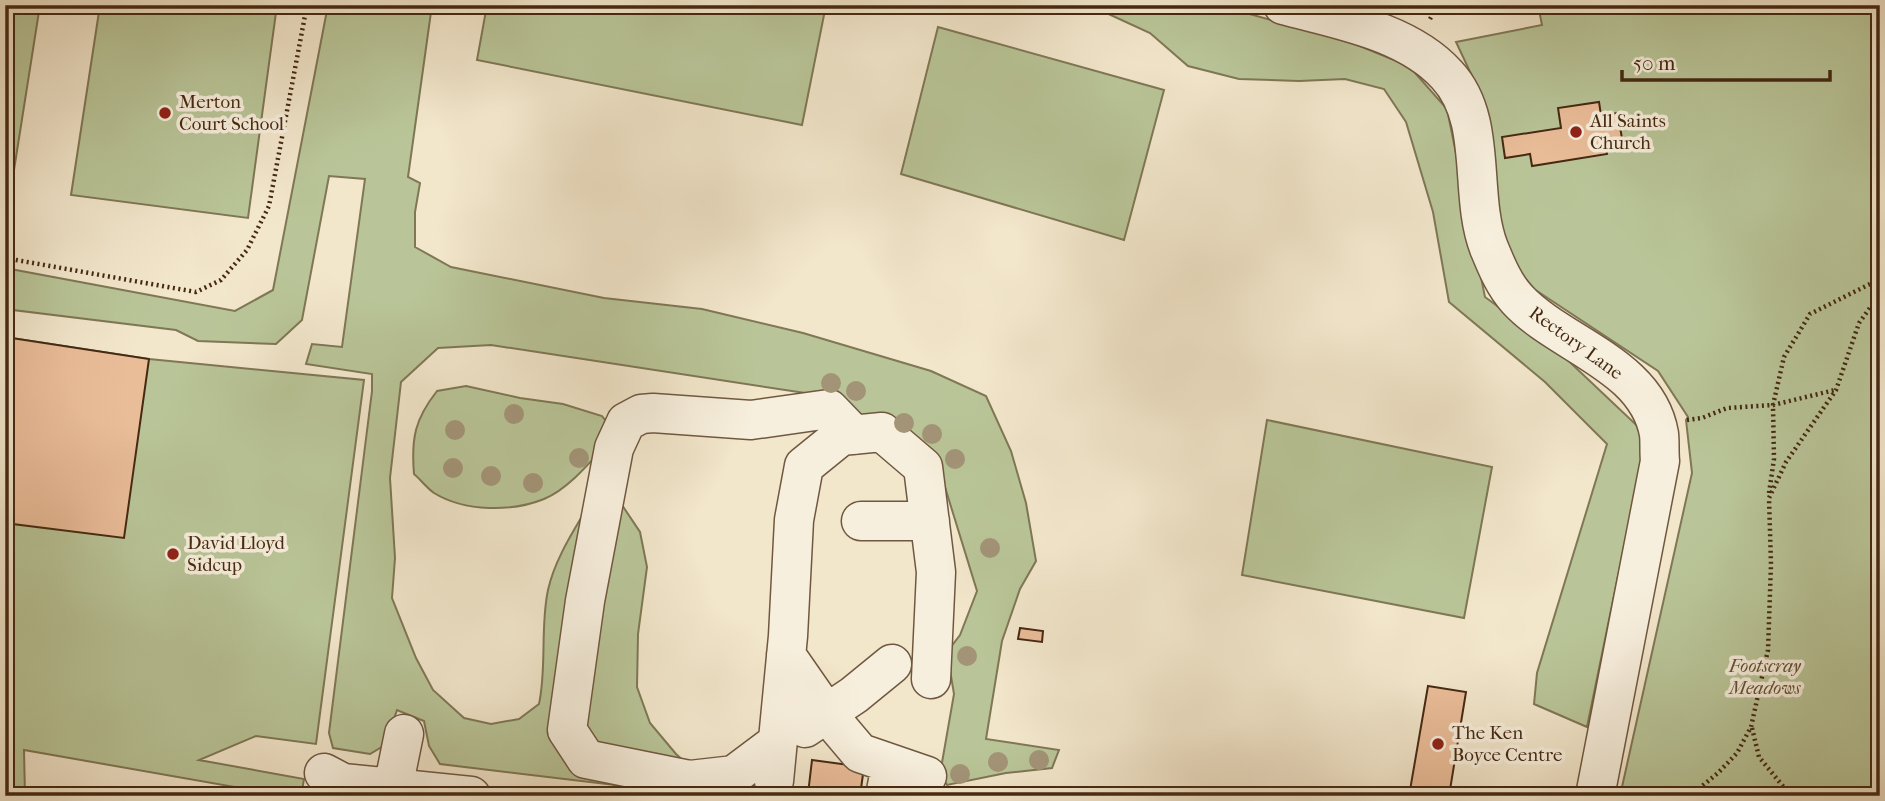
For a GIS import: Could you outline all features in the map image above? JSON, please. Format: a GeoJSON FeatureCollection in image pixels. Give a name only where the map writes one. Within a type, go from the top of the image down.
{"type":"FeatureCollection","features":[{"type":"Feature","properties":{"kind":"street","name":"Rectory Lane"},"geometry":{"type":"LineString","coordinates":[[1283,5],[1359,26],[1407,45],[1431,59],[1448,75],[1458,88],[1467,108],[1482,223],[1500,273],[1516,298],[1546,324],[1615,367],[1651,411],[1659,434],[1660,461],[1595,796]]}},
{"type":"Feature","properties":{"kind":"street"},"geometry":{"type":"LineString","coordinates":[[854,435],[829,409],[751,420],[653,413],[641,414],[626,422],[614,448],[585,601],[567,730],[586,759],[691,780],[734,775],[777,757],[892,664]]}},
{"type":"Feature","properties":{"kind":"street"},"geometry":{"type":"LineString","coordinates":[[777,757],[794,520],[804,466],[841,436],[882,432],[923,467],[936,572],[931,679]]}},
{"type":"Feature","properties":{"kind":"street"},"geometry":{"type":"LineString","coordinates":[[861,521],[930,522]]}},
{"type":"Feature","properties":{"kind":"street"},"geometry":{"type":"LineString","coordinates":[[786,655],[827,714],[860,753],[888,780],[927,776]]}},
{"type":"Feature","properties":{"kind":"street"},"geometry":{"type":"LineString","coordinates":[[393,788],[404,734]]}},
{"type":"Feature","properties":{"kind":"street"},"geometry":{"type":"LineString","coordinates":[[324,773],[342,783],[471,796]]}},
{"type":"Feature","properties":{"kind":"path"},"geometry":{"type":"LineString","coordinates":[[5,258],[196,292],[221,280],[247,250],[269,206],[307,5]]}},
{"type":"Feature","properties":{"kind":"path"},"geometry":{"type":"LineString","coordinates":[[1690,796],[1718,774],[1737,753],[1751,727],[1768,650],[1771,564],[1769,498],[1774,459],[1773,405],[1784,357],[1810,314],[1880,279]]}},
{"type":"Feature","properties":{"kind":"path"},"geometry":{"type":"LineString","coordinates":[[1769,498],[1786,462],[1836,390],[1859,323],[1880,294]]}},
{"type":"Feature","properties":{"kind":"path"},"geometry":{"type":"LineString","coordinates":[[1678,427],[1686,421],[1727,408],[1773,405],[1836,390]]}},
{"type":"Feature","properties":{"kind":"path"},"geometry":{"type":"LineString","coordinates":[[1751,727],[1759,757],[1789,795]]}},
{"type":"Feature","properties":{"kind":"green space"},"geometry":{"type":"Polygon","coordinates":[[[5,5],[40,5],[5,227],[5,5]]]}},
{"type":"Feature","properties":{"kind":"green space"},"geometry":{"type":"Polygon","coordinates":[[[100,5],[277,5],[248,218],[71,195],[100,5]]]}},
{"type":"Feature","properties":{"kind":"green space"},"geometry":{"type":"Polygon","coordinates":[[[328,5],[432,5],[408,177],[420,183],[415,212],[415,247],[451,267],[604,298],[702,309],[803,333],[931,371],[986,396],[1011,451],[1026,503],[1036,561],[1020,589],[1002,641],[986,739],[1059,750],[1052,768],[1006,773],[947,785],[940,774],[954,694],[947,652],[960,635],[977,591],[936,458],[805,393],[491,345],[438,348],[401,382],[390,478],[395,558],[392,598],[416,658],[433,690],[464,718],[491,724],[519,719],[539,704],[546,604],[555,567],[591,501],[622,505],[640,532],[647,567],[638,634],[637,687],[650,723],[676,754],[707,782],[808,794],[707,796],[440,764],[429,746],[424,721],[397,710],[385,745],[370,754],[333,748],[329,733],[372,374],[306,364],[312,344],[342,347],[365,179],[329,176],[302,320],[276,344],[198,341],[176,330],[5,309],[5,268],[235,311],[273,290],[328,5]]]}},
{"type":"Feature","properties":{"kind":"green space"},"geometry":{"type":"Polygon","coordinates":[[[487,5],[826,5],[802,125],[477,60],[487,5]]]}},
{"type":"Feature","properties":{"kind":"green space"},"geometry":{"type":"Polygon","coordinates":[[[1089,5],[1217,5],[1350,42],[1409,66],[1447,109],[1485,297],[1557,350],[1647,435],[1587,727],[1534,704],[1537,673],[1607,444],[1545,382],[1449,302],[1433,212],[1406,122],[1384,89],[1345,79],[1239,79],[1188,66],[1150,33],[1089,5]]]}},
{"type":"Feature","properties":{"kind":"green space","name":"Footscray Meadows"},"geometry":{"type":"Polygon","coordinates":[[[1538,5],[1880,5],[1880,796],[1620,796],[1692,473],[1686,420],[1688,417],[1658,371],[1534,289],[1517,268],[1501,240],[1481,95],[1456,42],[1542,25],[1538,5]]]}},
{"type":"Feature","properties":{"kind":"green space"},"geometry":{"type":"Polygon","coordinates":[[[938,27],[1164,90],[1124,240],[901,174],[938,27]]]}},
{"type":"Feature","properties":{"kind":"green space","name":"David Lloyd Sidcup"},"geometry":{"type":"Polygon","coordinates":[[[5,337],[149,359],[364,380],[316,744],[256,736],[199,760],[304,779],[301,796],[286,796],[24,750],[25,796],[5,796],[5,337]]]}},
{"type":"Feature","properties":{"kind":"green space"},"geometry":{"type":"Polygon","coordinates":[[[466,386],[563,404],[602,416],[616,434],[573,479],[544,499],[503,508],[460,504],[434,493],[414,474],[413,450],[419,420],[437,391],[466,386]]]}},
{"type":"Feature","properties":{"kind":"green space"},"geometry":{"type":"Polygon","coordinates":[[[1267,420],[1492,467],[1464,618],[1242,575],[1267,420]]]}},
{"type":"Feature","properties":{"kind":"building","name":"All Saints Church"},"geometry":{"type":"Polygon","coordinates":[[[1599,102],[1601,115],[1618,113],[1622,139],[1605,142],[1607,154],[1532,166],[1530,154],[1505,158],[1502,137],[1561,128],[1558,108],[1599,102]]]}},
{"type":"Feature","properties":{"kind":"building"},"geometry":{"type":"Polygon","coordinates":[[[5,337],[149,359],[124,538],[5,523],[5,337]]]}},
{"type":"Feature","properties":{"kind":"building"},"geometry":{"type":"Polygon","coordinates":[[[1020,628],[1043,631],[1042,642],[1018,639],[1020,628]]]}},
{"type":"Feature","properties":{"kind":"building","name":"The Ken Boyce Centre"},"geometry":{"type":"Polygon","coordinates":[[[1428,686],[1466,692],[1449,796],[1409,796],[1428,686]]]}},
{"type":"Feature","properties":{"kind":"building"},"geometry":{"type":"Polygon","coordinates":[[[812,760],[864,767],[860,796],[808,794],[812,760]]]}},
{"type":"Feature","properties":{"kind":"place","name":"Merton Court School"},"geometry":{"type":"Point","coordinates":[165,113]}},
{"type":"Feature","properties":{"kind":"place","name":"All Saints Church"},"geometry":{"type":"Point","coordinates":[1576,132]}},
{"type":"Feature","properties":{"kind":"place","name":"David Lloyd Sidcup"},"geometry":{"type":"Point","coordinates":[173,554]}},
{"type":"Feature","properties":{"kind":"place","name":"The Ken Boyce Centre"},"geometry":{"type":"Point","coordinates":[1438,744]}}]}
